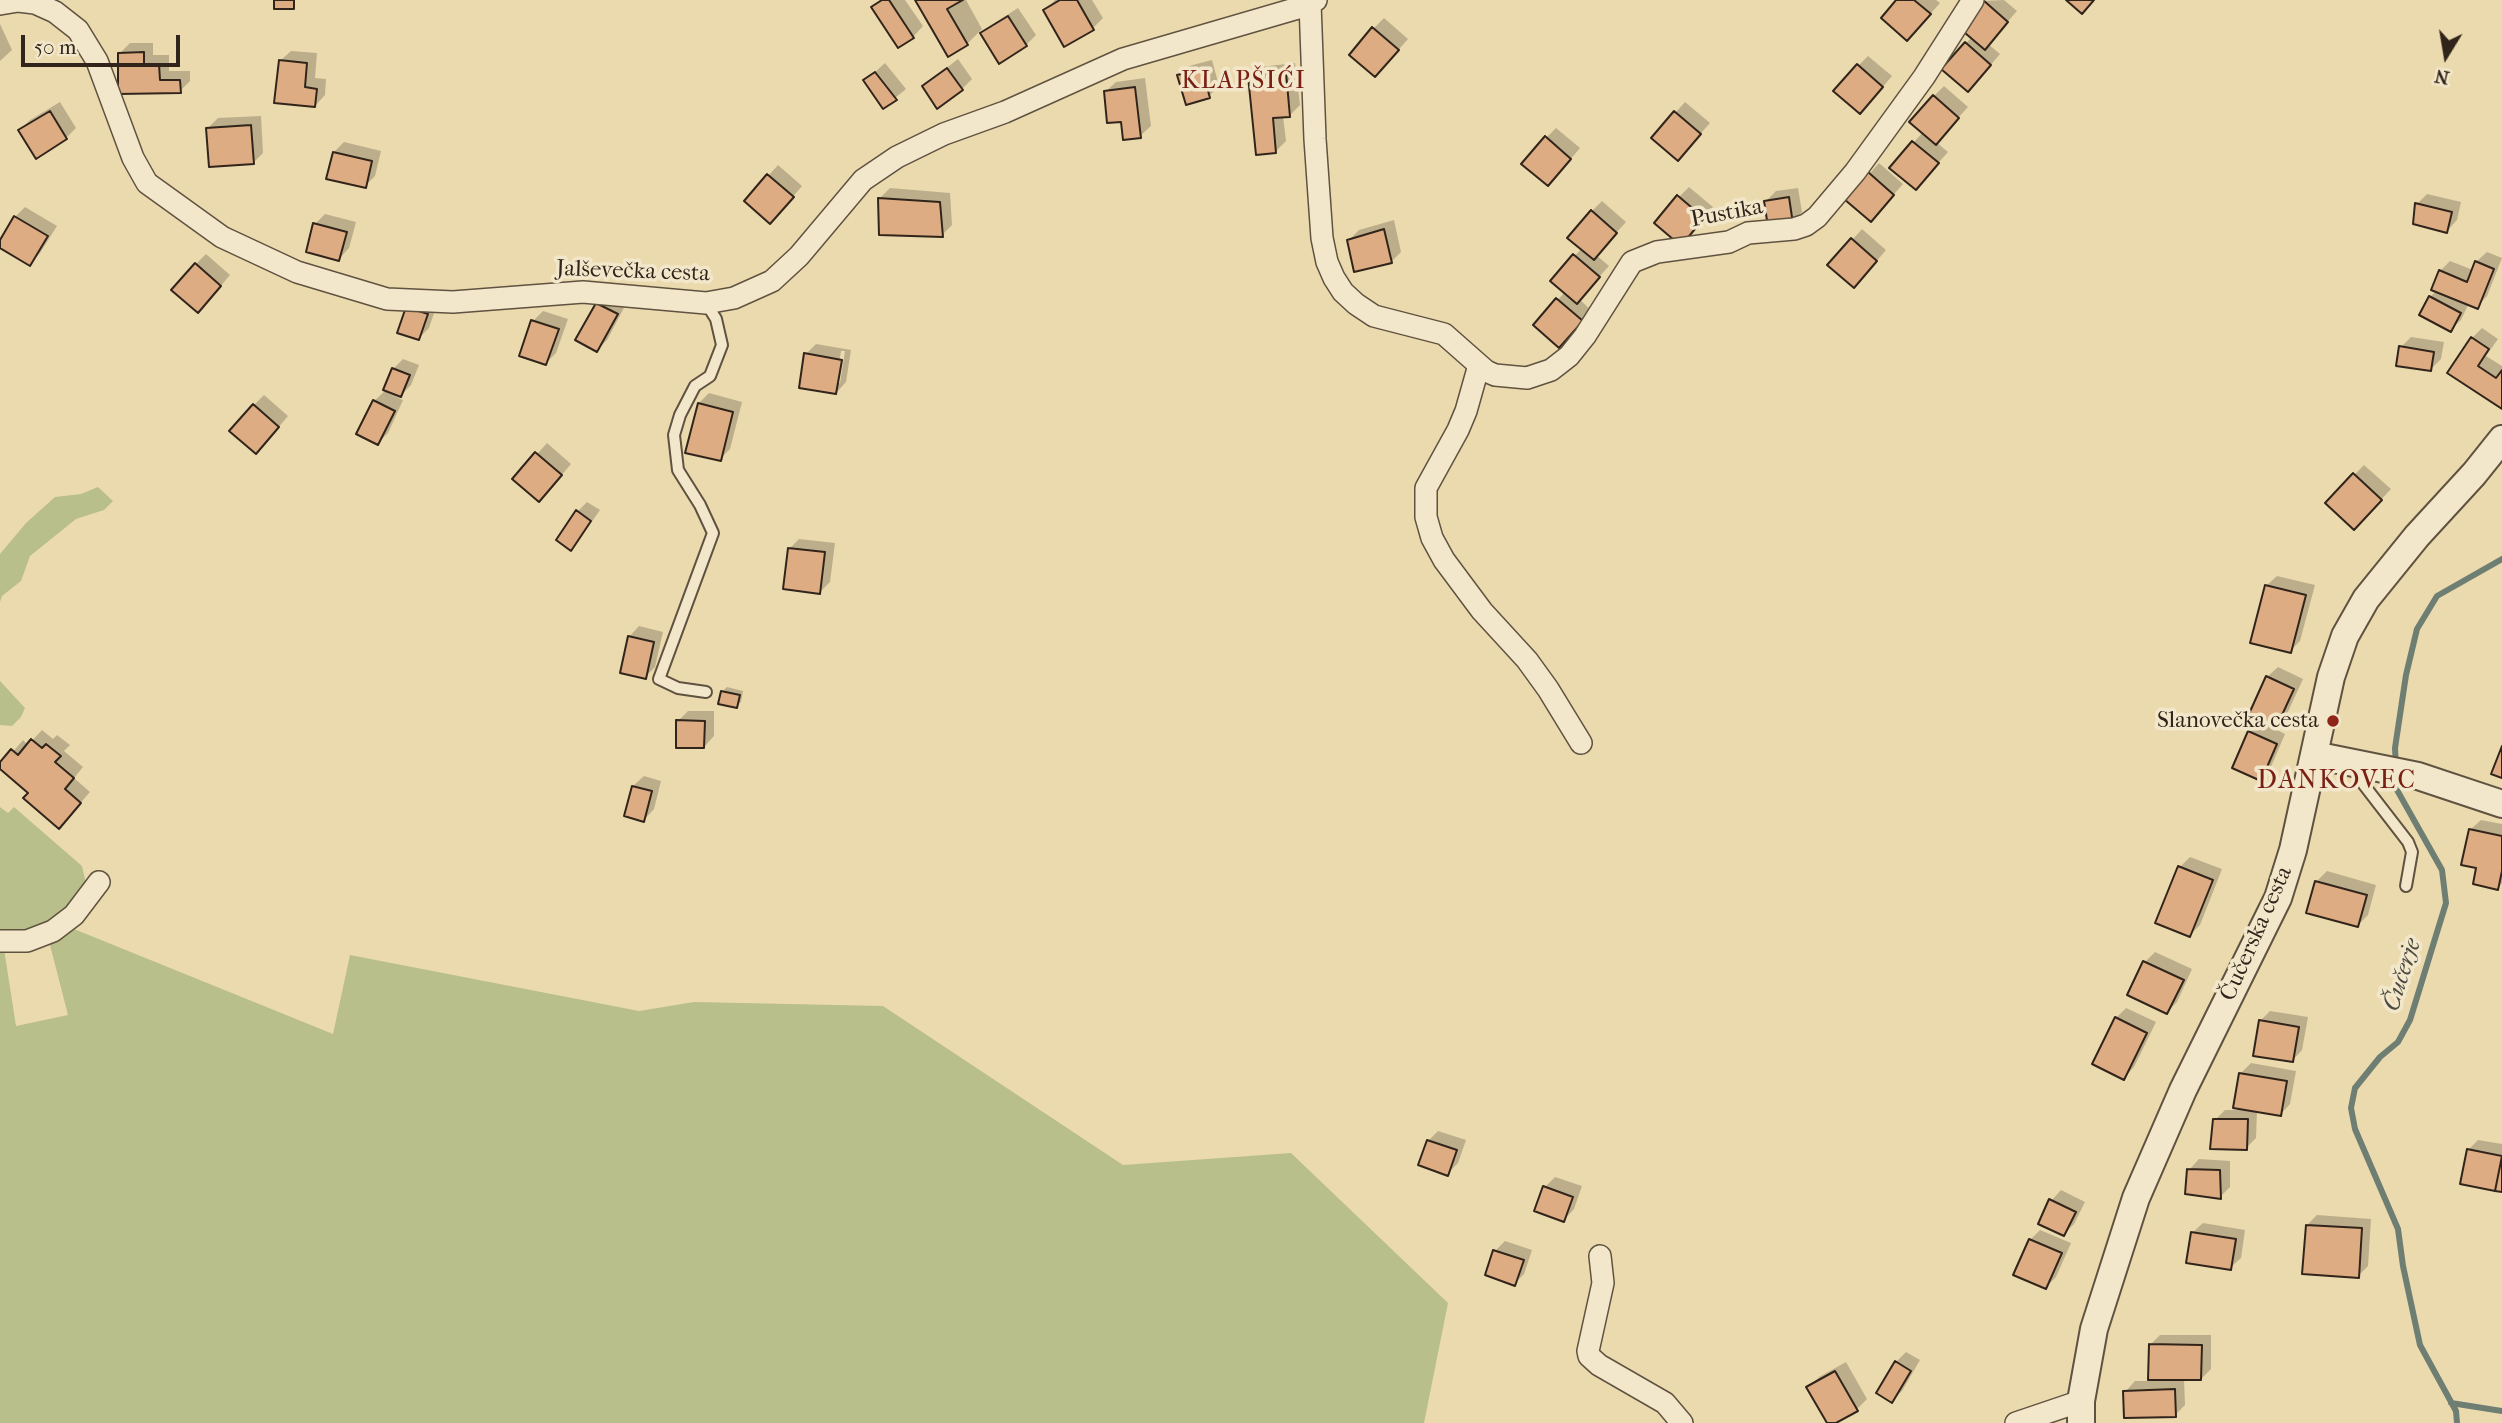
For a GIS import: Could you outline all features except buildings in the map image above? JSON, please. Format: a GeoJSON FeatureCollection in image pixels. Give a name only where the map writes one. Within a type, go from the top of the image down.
{"type":"FeatureCollection","features":[{"type":"Feature","properties":{"kind":"street","name":"Pustika"},"geometry":{"type":"LineString","coordinates":[[1313,2],[1315,139],[1322,238],[1327,262],[1334,278],[1343,292],[1374,316],[1444,334],[1494,375],[1527,378],[1551,370],[1569,356],[1614,293],[1632,262],[1657,252],[1716,246],[1748,233],[1794,229],[1818,217],[1855,172],[1924,77],[1973,0]]}},
{"type":"Feature","properties":{"kind":"street","name":"Jalševečka cesta"},"geometry":{"type":"LineString","coordinates":[[0,4],[18,1],[35,3],[55,12],[78,30],[97,61],[133,158],[146,183],[222,237],[297,272],[387,299],[453,302],[583,292],[706,303],[734,298],[772,281],[799,256],[863,180],[897,157],[944,134],[1005,112],[1123,59],[1313,2]]}},
{"type":"Feature","properties":{"kind":"street"},"geometry":{"type":"LineString","coordinates":[[1479,365],[1458,430],[1426,488],[1426,517],[1432,538],[1444,560],[1482,611],[1527,660],[1581,743]]}},
{"type":"Feature","properties":{"kind":"street","name":"Čučerska cesta"},"geometry":{"type":"LineString","coordinates":[[2081,1412],[2094,1329],[2136,1198],[2183,1090],[2278,898],[2293,850],[2331,677],[2345,636],[2366,599],[2502,439]]}},
{"type":"Feature","properties":{"kind":"street"},"geometry":{"type":"LineString","coordinates":[[2314,755],[2409,775],[2502,804]]}},
{"type":"Feature","properties":{"kind":"street"},"geometry":{"type":"LineString","coordinates":[[0,941],[27,941],[52,931],[74,915],[99,881]]}},
{"type":"Feature","properties":{"kind":"street"},"geometry":{"type":"LineString","coordinates":[[1600,1256],[1602,1283],[1589,1356],[1599,1365],[1665,1404],[1682,1423]]}},
{"type":"Feature","properties":{"kind":"street"},"geometry":{"type":"LineString","coordinates":[[2016,1423],[2081,1412]]}},
{"type":"Feature","properties":{"kind":"lane"},"geometry":{"type":"LineString","coordinates":[[706,303],[716,319],[722,345],[710,376],[695,386],[680,415],[674,435],[678,470],[700,505],[713,533],[659,679],[678,688],[706,692]]}},
{"type":"Feature","properties":{"kind":"lane"},"geometry":{"type":"LineString","coordinates":[[2369,766],[2364,785],[2408,842],[2412,852],[2406,886]]}},
{"type":"Feature","properties":{"kind":"green space"},"geometry":{"type":"Polygon","coordinates":[[[98,487],[113,501],[104,510],[76,519],[30,556],[21,581],[2,596],[0,602],[0,554],[26,523],[55,497],[81,494],[98,487]]]}},
{"type":"Feature","properties":{"kind":"green space"},"geometry":{"type":"Polygon","coordinates":[[[0,681],[25,708],[12,726],[0,725],[0,681]]]}},
{"type":"Feature","properties":{"kind":"green space"},"geometry":{"type":"Polygon","coordinates":[[[0,807],[8,813],[14,807],[82,866],[87,888],[52,926],[0,936],[0,807]]]}},
{"type":"Feature","properties":{"kind":"green space"},"geometry":{"type":"Polygon","coordinates":[[[69,927],[333,1034],[350,955],[639,1011],[694,1002],[883,1006],[1123,1165],[1291,1153],[1448,1303],[1424,1423],[0,1423],[0,949],[4,949],[16,1026],[68,1015],[50,945],[69,927]]]}},
{"type":"Feature","properties":{"kind":"waterway","name":"Čučerje"},"geometry":{"type":"LineString","coordinates":[[2396,767],[2395,748],[2406,675],[2417,629],[2437,596],[2502,559]]}},
{"type":"Feature","properties":{"kind":"waterway","name":"Čučerje"},"geometry":{"type":"LineString","coordinates":[[2396,777],[2397,790],[2442,870],[2446,903],[2410,1020],[2398,1042],[2380,1057],[2355,1088],[2351,1108],[2355,1129],[2398,1229],[2420,1345],[2456,1411],[2457,1423]]}},
{"type":"Feature","properties":{"kind":"waterway"},"geometry":{"type":"LineString","coordinates":[[2451,1403],[2502,1411]]}},
{"type":"Feature","properties":{"kind":"place","name":"Slanovečka cesta"},"geometry":{"type":"Point","coordinates":[2333,721]}},
{"type":"Feature","properties":{"kind":"district","name":"KLAPŠIĆI"},"geometry":{"type":"Point","coordinates":[1244,82]}},
{"type":"Feature","properties":{"kind":"district","name":"DANKOVEC"},"geometry":{"type":"Point","coordinates":[2337,782]}}]}
